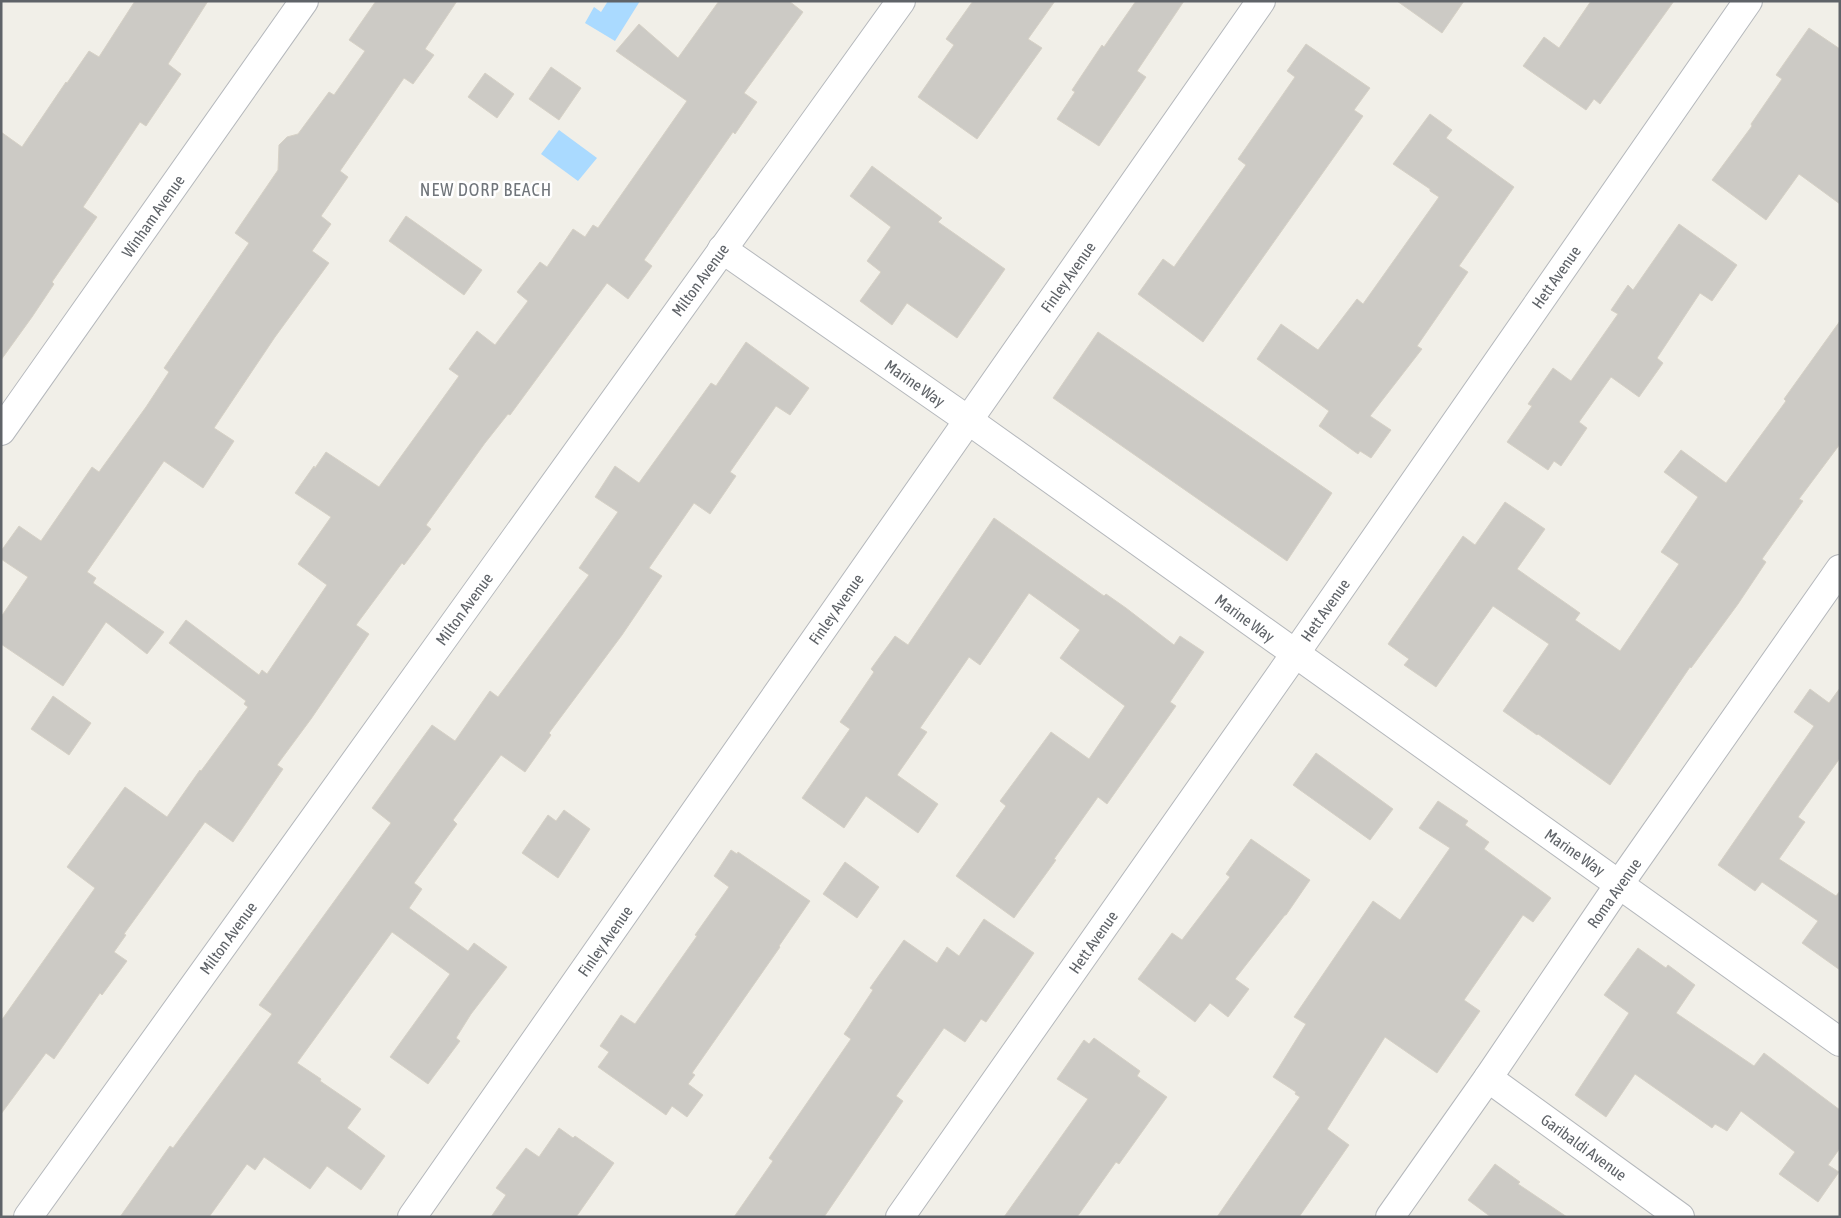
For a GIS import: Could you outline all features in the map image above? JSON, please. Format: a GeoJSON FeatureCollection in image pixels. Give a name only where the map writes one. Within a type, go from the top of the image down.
{"type":"FeatureCollection","features":[{"type":"Feature","properties":{"kind":"street","name":"Winham Avenue"},"geometry":{"type":"LineString","coordinates":[[1,431],[304,1]]}},
{"type":"Feature","properties":{"kind":"street","name":"Milton Avenue"},"geometry":{"type":"LineString","coordinates":[[28,1217],[901,1]]}},
{"type":"Feature","properties":{"kind":"street","name":"Finley Avenue"},"geometry":{"type":"LineString","coordinates":[[412,1217],[1261,1]]}},
{"type":"Feature","properties":{"kind":"street","name":"Hett Avenue"},"geometry":{"type":"LineString","coordinates":[[900,1217],[1295,654],[1748,1]]}},
{"type":"Feature","properties":{"kind":"street","name":"Marine Way"},"geometry":{"type":"LineString","coordinates":[[722,249],[968,420],[1620,883],[1840,1042]]}},
{"type":"Feature","properties":{"kind":"street","name":"Roma Avenue"},"geometry":{"type":"LineString","coordinates":[[1390,1217],[1488,1078],[1620,883],[1840,570]]}},
{"type":"Feature","properties":{"kind":"street","name":"Garibaldi Avenue"},"geometry":{"type":"LineString","coordinates":[[1488,1078],[1680,1217]]}},
{"type":"Feature","properties":{"kind":"water"},"geometry":{"type":"Polygon","coordinates":[[[608,1],[640,1],[615,41],[585,23],[594,7],[601,12],[608,1]]]}},
{"type":"Feature","properties":{"kind":"water"},"geometry":{"type":"Polygon","coordinates":[[[559,130],[597,158],[578,181],[541,154],[559,130]]]}},
{"type":"Feature","properties":{"kind":"building"},"geometry":{"type":"Polygon","coordinates":[[[135,1],[208,1],[168,64],[181,74],[146,126],[140,122],[83,207],[97,217],[52,282],[54,284],[32,317],[1,360],[1,132],[22,147],[89,51],[99,57],[135,1]]]}},
{"type":"Feature","properties":{"kind":"building"},"geometry":{"type":"Polygon","coordinates":[[[376,1],[457,1],[425,49],[434,55],[413,84],[404,78],[340,171],[348,177],[321,216],[331,224],[312,251],[329,263],[275,337],[214,428],[234,441],[203,488],[164,461],[87,572],[96,578],[93,583],[164,632],[147,654],[106,622],[63,686],[1,644],[1,617],[28,577],[1,559],[1,551],[19,526],[41,541],[92,467],[99,472],[146,407],[169,372],[164,368],[249,243],[235,233],[278,170],[279,145],[287,137],[298,134],[329,92],[334,95],[365,51],[349,40],[376,1]]]}},
{"type":"Feature","properties":{"kind":"building"},"geometry":{"type":"Polygon","coordinates":[[[719,1],[789,1],[803,12],[744,93],[757,102],[735,134],[733,132],[644,260],[652,266],[628,299],[607,283],[510,415],[508,414],[485,443],[426,525],[431,529],[404,565],[402,563],[356,625],[369,634],[277,765],[283,769],[233,842],[205,822],[124,934],[126,935],[114,952],[127,961],[102,995],[100,993],[54,1059],[46,1053],[1,1114],[1,1021],[95,888],[67,867],[125,787],[167,817],[248,707],[244,704],[246,701],[169,643],[186,620],[259,675],[262,670],[267,674],[327,585],[298,564],[331,517],[295,493],[326,452],[379,487],[459,376],[449,369],[477,331],[495,345],[528,301],[517,292],[540,262],[547,267],[573,229],[585,237],[593,225],[598,228],[687,101],[616,51],[639,24],[678,58],[719,1]]]}},
{"type":"Feature","properties":{"kind":"building"},"geometry":{"type":"Polygon","coordinates":[[[973,1],[1055,1],[1028,39],[1042,48],[977,139],[918,97],[954,45],[946,39],[973,1]]]}},
{"type":"Feature","properties":{"kind":"building"},"geometry":{"type":"Polygon","coordinates":[[[1136,1],[1184,1],[1137,71],[1146,77],[1099,146],[1057,119],[1075,92],[1072,90],[1102,45],[1104,47],[1136,1]]]}},
{"type":"Feature","properties":{"kind":"building"},"geometry":{"type":"Polygon","coordinates":[[[1397,1],[1464,1],[1442,33],[1397,1]]]}},
{"type":"Feature","properties":{"kind":"building"},"geometry":{"type":"Polygon","coordinates":[[[1591,1],[1674,1],[1600,104],[1594,99],[1586,110],[1523,66],[1544,37],[1559,48],[1591,1]]]}},
{"type":"Feature","properties":{"kind":"building"},"geometry":{"type":"Polygon","coordinates":[[[1809,28],[1840,49],[1840,204],[1799,174],[1766,220],[1712,180],[1752,126],[1751,124],[1782,79],[1776,75],[1809,28]]]}},
{"type":"Feature","properties":{"kind":"building"},"geometry":{"type":"Polygon","coordinates":[[[1306,44],[1370,88],[1354,110],[1363,116],[1203,342],[1138,294],[1163,259],[1174,267],[1246,165],[1238,159],[1295,77],[1287,71],[1306,44]]]}},
{"type":"Feature","properties":{"kind":"building"},"geometry":{"type":"Polygon","coordinates":[[[551,67],[581,88],[559,120],[529,99],[551,67]]]}},
{"type":"Feature","properties":{"kind":"building"},"geometry":{"type":"Polygon","coordinates":[[[485,73],[514,94],[497,118],[468,97],[485,73]]]}},
{"type":"Feature","properties":{"kind":"building"},"geometry":{"type":"Polygon","coordinates":[[[1430,114],[1452,130],[1446,138],[1514,187],[1459,266],[1468,272],[1417,346],[1422,349],[1370,416],[1391,430],[1371,458],[1360,451],[1358,454],[1319,426],[1329,411],[1257,359],[1281,324],[1318,350],[1357,299],[1363,304],[1439,197],[1393,164],[1430,114]]]}},
{"type":"Feature","properties":{"kind":"building"},"geometry":{"type":"Polygon","coordinates":[[[872,166],[942,218],[938,222],[1005,269],[957,338],[907,303],[892,325],[860,301],[881,272],[867,261],[891,227],[850,196],[872,166]]]}},
{"type":"Feature","properties":{"kind":"building"},"geometry":{"type":"Polygon","coordinates":[[[406,216],[482,270],[464,295],[389,241],[406,216]]]}},
{"type":"Feature","properties":{"kind":"building"},"geometry":{"type":"Polygon","coordinates":[[[1679,224],[1737,265],[1712,301],[1700,293],[1657,358],[1663,363],[1639,397],[1611,377],[1579,422],[1587,428],[1561,466],[1554,461],[1548,470],[1507,442],[1532,406],[1528,404],[1553,368],[1571,381],[1618,314],[1611,310],[1628,285],[1633,290],[1679,224]]]}},
{"type":"Feature","properties":{"kind":"building"},"geometry":{"type":"Polygon","coordinates":[[[1840,321],[1840,444],[1799,499],[1803,501],[1762,559],[1766,562],[1738,604],[1690,667],[1610,785],[1503,711],[1549,644],[1493,606],[1436,687],[1404,665],[1409,659],[1388,644],[1463,536],[1475,545],[1505,502],[1545,529],[1517,569],[1580,613],[1575,620],[1620,651],[1679,564],[1661,552],[1698,497],[1664,472],[1681,450],[1726,483],[1786,401],[1784,399],[1840,321]]]}},
{"type":"Feature","properties":{"kind":"building"},"geometry":{"type":"Polygon","coordinates":[[[1098,332],[1332,493],[1287,561],[1053,398],[1098,332]]]}},
{"type":"Feature","properties":{"kind":"building"},"geometry":{"type":"Polygon","coordinates":[[[746,342],[809,388],[790,415],[776,406],[730,472],[736,476],[710,514],[694,503],[649,568],[662,576],[622,635],[549,733],[551,735],[525,772],[501,755],[453,820],[457,824],[414,883],[422,889],[409,908],[468,951],[474,943],[507,967],[471,1014],[456,1038],[460,1041],[428,1084],[390,1057],[450,974],[392,932],[297,1063],[361,1109],[347,1128],[385,1156],[361,1190],[327,1166],[310,1189],[264,1157],[255,1170],[247,1164],[209,1217],[120,1217],[170,1146],[173,1148],[272,1014],[259,1005],[391,823],[372,808],[413,751],[432,725],[455,741],[490,691],[498,697],[589,575],[579,568],[618,512],[595,497],[615,466],[639,483],[711,383],[716,386],[746,342]]]}},
{"type":"Feature","properties":{"kind":"building"},"geometry":{"type":"Polygon","coordinates":[[[994,518],[1104,596],[1106,594],[1126,608],[1174,645],[1180,636],[1204,652],[1170,702],[1176,706],[1107,804],[1098,797],[1014,918],[956,876],[1006,806],[1000,801],[1051,732],[1089,759],[1125,706],[1060,658],[1080,630],[1029,593],[980,665],[969,657],[920,728],[927,732],[897,775],[938,804],[918,833],[866,796],[844,828],[802,798],[850,729],[840,722],[874,672],[871,669],[895,636],[908,645],[994,518]]]}},
{"type":"Feature","properties":{"kind":"building"},"geometry":{"type":"Polygon","coordinates":[[[1840,688],[1840,758],[1798,817],[1805,822],[1779,859],[1836,896],[1840,891],[1840,970],[1802,943],[1818,921],[1762,882],[1755,891],[1718,865],[1814,726],[1794,712],[1810,689],[1829,703],[1840,688]]]}},
{"type":"Feature","properties":{"kind":"building"},"geometry":{"type":"Polygon","coordinates":[[[53,696],[91,723],[69,755],[31,729],[53,696]]]}},
{"type":"Feature","properties":{"kind":"building"},"geometry":{"type":"Polygon","coordinates":[[[1316,753],[1393,809],[1370,840],[1293,785],[1316,753]]]}},
{"type":"Feature","properties":{"kind":"building"},"geometry":{"type":"Polygon","coordinates":[[[1438,801],[1468,821],[1465,825],[1489,842],[1484,849],[1551,898],[1533,922],[1523,915],[1464,1000],[1480,1011],[1437,1073],[1385,1037],[1327,1129],[1349,1145],[1299,1217],[1217,1217],[1300,1097],[1295,1094],[1296,1092],[1273,1077],[1306,1024],[1294,1017],[1373,901],[1400,920],[1450,848],[1419,828],[1438,801]]]}},
{"type":"Feature","properties":{"kind":"building"},"geometry":{"type":"Polygon","coordinates":[[[564,810],[590,829],[558,878],[522,853],[548,815],[556,821],[564,810]]]}},
{"type":"Feature","properties":{"kind":"building"},"geometry":{"type":"Polygon","coordinates":[[[1251,839],[1310,880],[1286,915],[1235,979],[1249,989],[1228,1017],[1210,1003],[1195,1022],[1138,979],[1172,933],[1182,940],[1230,877],[1226,874],[1251,839]]]}},
{"type":"Feature","properties":{"kind":"building"},"geometry":{"type":"Polygon","coordinates":[[[731,850],[737,854],[738,852],[810,901],[692,1073],[695,1075],[688,1084],[703,1095],[687,1117],[672,1106],[666,1115],[598,1067],[609,1052],[600,1046],[621,1015],[635,1024],[697,936],[695,935],[729,887],[714,876],[731,850]]]}},
{"type":"Feature","properties":{"kind":"building"},"geometry":{"type":"Polygon","coordinates":[[[845,862],[879,887],[857,918],[823,894],[845,862]]]}},
{"type":"Feature","properties":{"kind":"building"},"geometry":{"type":"Polygon","coordinates":[[[984,919],[1034,953],[986,1022],[981,1019],[965,1042],[944,1028],[896,1096],[903,1101],[824,1217],[734,1217],[773,1161],[769,1158],[851,1039],[844,1034],[873,990],[870,988],[904,940],[937,963],[947,947],[959,956],[984,919]]]}},
{"type":"Feature","properties":{"kind":"building"},"geometry":{"type":"Polygon","coordinates":[[[1638,948],[1666,968],[1668,965],[1695,985],[1676,1013],[1754,1066],[1764,1053],[1840,1110],[1840,1148],[1828,1165],[1839,1172],[1818,1202],[1779,1174],[1795,1152],[1741,1111],[1727,1131],[1715,1124],[1712,1128],[1635,1074],[1606,1117],[1575,1095],[1629,1013],[1604,995],[1638,948]]]}},
{"type":"Feature","properties":{"kind":"building"},"geometry":{"type":"Polygon","coordinates":[[[1094,1038],[1140,1071],[1137,1076],[1167,1097],[1119,1164],[1116,1162],[1077,1217],[1004,1217],[1088,1099],[1057,1079],[1084,1040],[1089,1044],[1094,1038]]]}},
{"type":"Feature","properties":{"kind":"building"},"geometry":{"type":"Polygon","coordinates":[[[559,1128],[573,1138],[575,1136],[614,1163],[576,1217],[491,1217],[506,1195],[496,1188],[526,1148],[539,1157],[559,1128]]]}},
{"type":"Feature","properties":{"kind":"building"},"geometry":{"type":"Polygon","coordinates":[[[1495,1164],[1520,1182],[1518,1184],[1567,1217],[1491,1217],[1468,1200],[1495,1164]]]}},
{"type":"Feature","properties":{"kind":"district","name":"NEW DORP BEACH"},"geometry":{"type":"Point","coordinates":[486,190]}}]}
